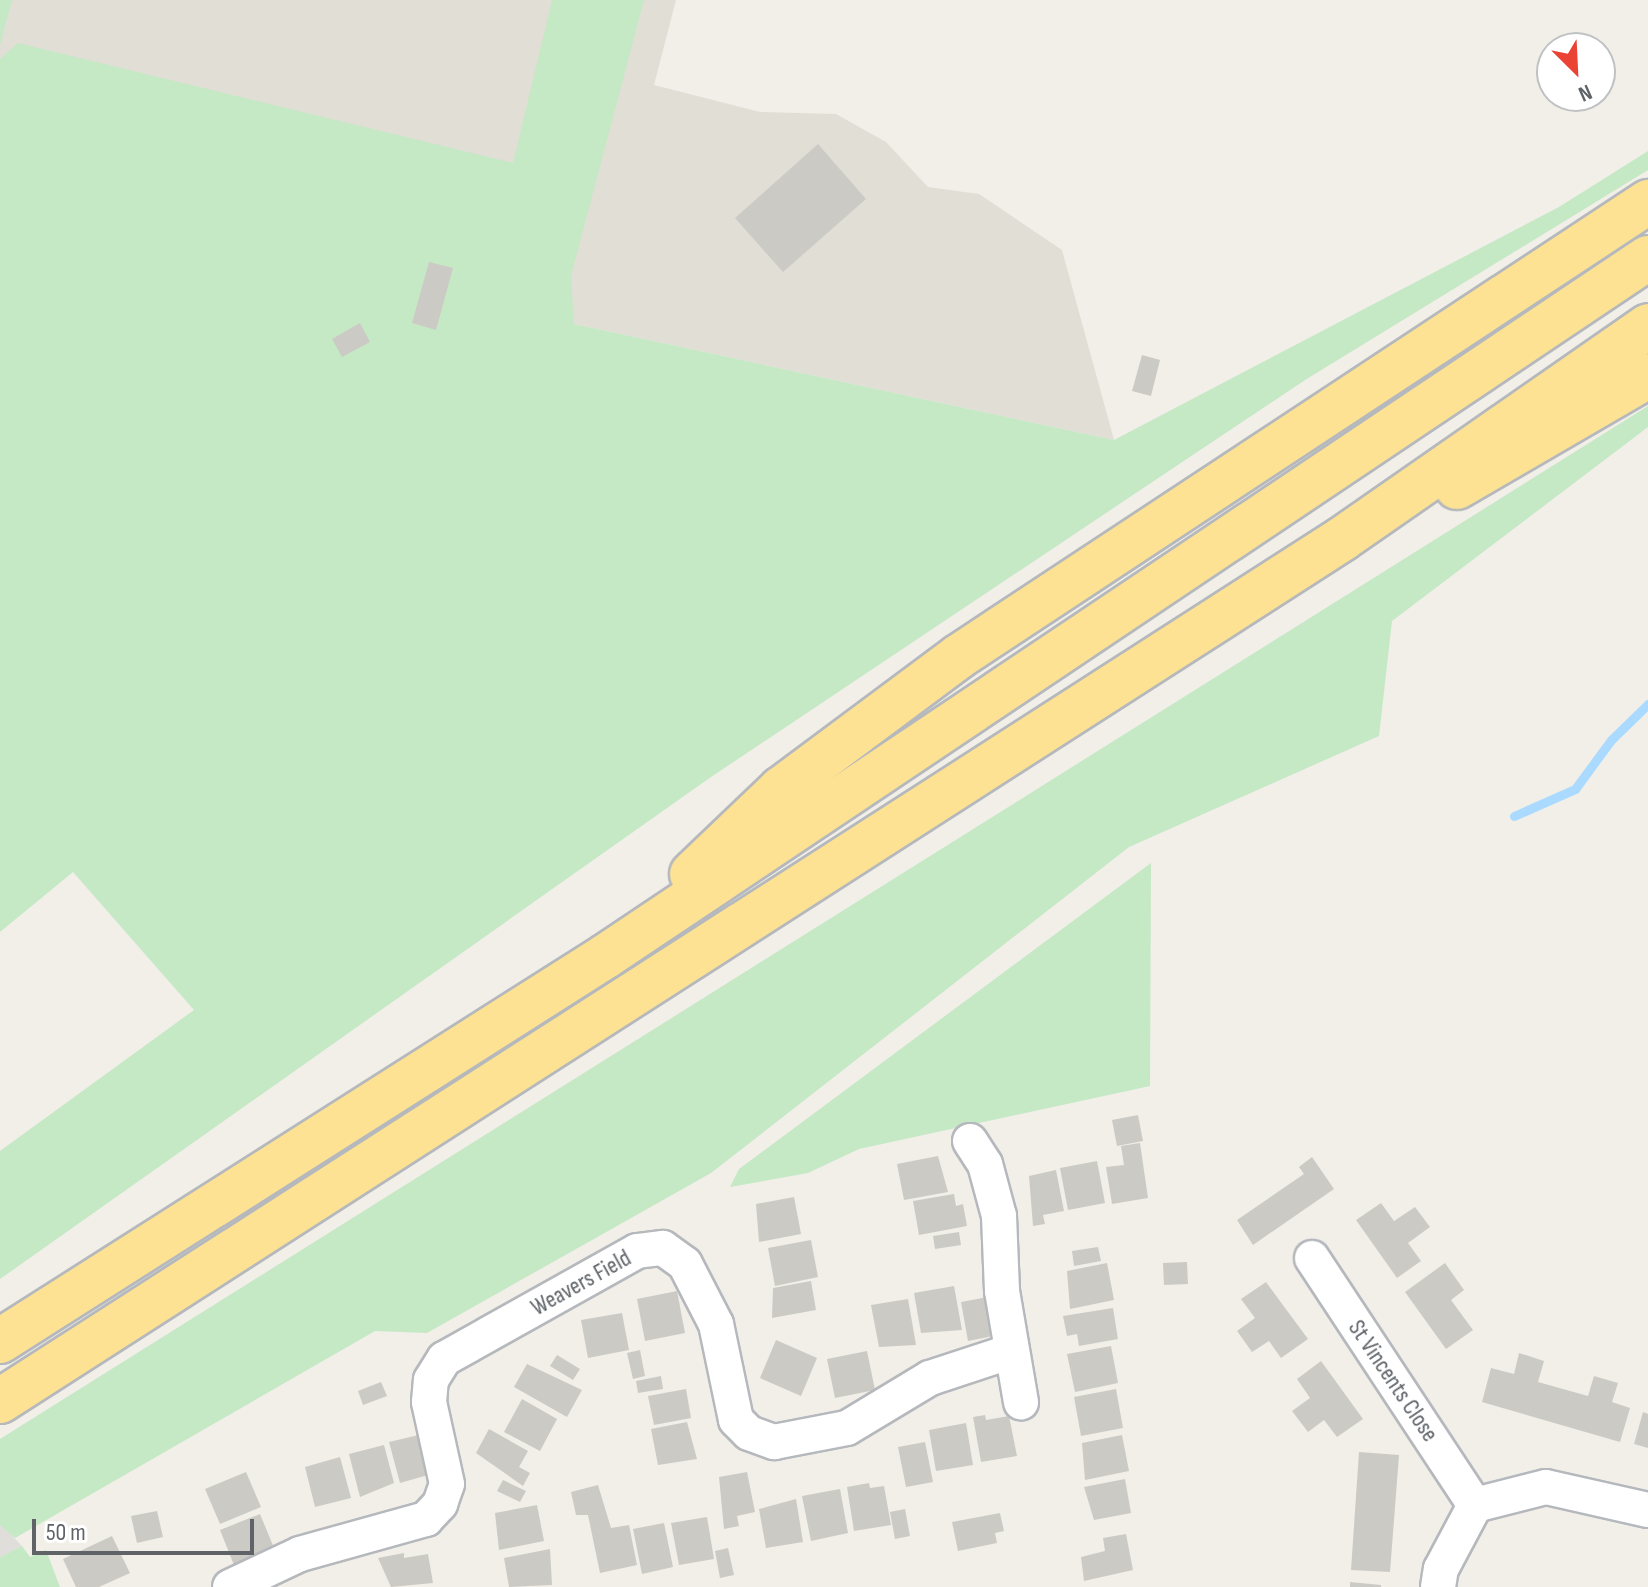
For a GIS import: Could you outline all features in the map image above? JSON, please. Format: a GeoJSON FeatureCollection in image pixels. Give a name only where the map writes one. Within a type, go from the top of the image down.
{"type":"FeatureCollection","features":[{"type":"Feature","properties":{"kind":"highway"},"geometry":{"type":"LineString","coordinates":[[606,956],[781,789],[958,657],[1648,202]]}},
{"type":"Feature","properties":{"kind":"highway"},"geometry":{"type":"LineString","coordinates":[[0,1341],[606,956],[1648,258]]}},
{"type":"Feature","properties":{"kind":"highway"},"geometry":{"type":"LineString","coordinates":[[0,1401],[1342,539],[1648,326]]}},
{"type":"Feature","properties":{"kind":"highway"},"geometry":{"type":"LineString","coordinates":[[1342,539],[1479,478],[1648,376]]}},
{"type":"Feature","properties":{"kind":"street"},"geometry":{"type":"LineString","coordinates":[[970,1141],[985,1164],[999,1216],[1012,1351],[1021,1402]]}},
{"type":"Feature","properties":{"kind":"street","name":"Weavers Field"},"geometry":{"type":"LineString","coordinates":[[230,1587],[300,1554],[426,1519],[440,1504],[447,1484],[429,1402],[431,1380],[444,1359],[637,1251],[663,1248],[685,1264],[716,1324],[736,1420],[749,1433],[774,1442],[847,1428],[918,1383],[1012,1351]]}},
{"type":"Feature","properties":{"kind":"street","name":"St Vincents Close"},"geometry":{"type":"LineString","coordinates":[[1312,1258],[1475,1505]]}},
{"type":"Feature","properties":{"kind":"street"},"geometry":{"type":"LineString","coordinates":[[1438,1587],[1441,1569],[1475,1505],[1546,1487],[1648,1510]]}},
{"type":"Feature","properties":{"kind":"shaded area"},"geometry":{"type":"Polygon","coordinates":[[[0,0],[676,0],[654,85],[760,112],[836,114],[886,142],[928,187],[979,194],[1062,250],[1114,440],[574,324],[0,128],[0,0]]]}},
{"type":"Feature","properties":{"kind":"shaded area"},"geometry":{"type":"Polygon","coordinates":[[[0,1525],[22,1546],[0,1557],[0,1525]]]}},
{"type":"Feature","properties":{"kind":"green space"},"geometry":{"type":"Polygon","coordinates":[[[0,0],[12,0],[0,45],[0,0]]]}},
{"type":"Feature","properties":{"kind":"green space"},"geometry":{"type":"Polygon","coordinates":[[[552,0],[644,0],[571,276],[574,324],[1114,440],[1559,207],[1648,151],[1648,170],[1305,380],[711,777],[0,1279],[0,1151],[194,1010],[73,872],[0,932],[0,59],[18,43],[513,163],[552,0]]]}},
{"type":"Feature","properties":{"kind":"green space"},"geometry":{"type":"Polygon","coordinates":[[[1648,406],[1648,427],[1392,621],[1379,736],[1129,847],[711,1173],[427,1333],[375,1331],[15,1538],[0,1525],[0,1439],[1648,406]]]}},
{"type":"Feature","properties":{"kind":"green space"},"geometry":{"type":"Polygon","coordinates":[[[1151,863],[1150,1086],[859,1149],[808,1173],[730,1187],[739,1169],[1151,863]]]}},
{"type":"Feature","properties":{"kind":"green space"},"geometry":{"type":"Polygon","coordinates":[[[22,1546],[30,1557],[46,1550],[60,1587],[0,1587],[0,1557],[22,1546]]]}},
{"type":"Feature","properties":{"kind":"building"},"geometry":{"type":"Polygon","coordinates":[[[818,144],[866,199],[783,272],[735,218],[818,144]]]}},
{"type":"Feature","properties":{"kind":"building"},"geometry":{"type":"Polygon","coordinates":[[[429,262],[453,268],[436,330],[412,323],[429,262]]]}},
{"type":"Feature","properties":{"kind":"building"},"geometry":{"type":"Polygon","coordinates":[[[360,323],[370,342],[342,357],[332,339],[360,323]]]}},
{"type":"Feature","properties":{"kind":"building"},"geometry":{"type":"Polygon","coordinates":[[[1142,355],[1160,360],[1151,396],[1132,391],[1142,355]]]}},
{"type":"Feature","properties":{"kind":"building"},"geometry":{"type":"Polygon","coordinates":[[[1138,1115],[1143,1141],[1117,1146],[1112,1120],[1138,1115]]]}},
{"type":"Feature","properties":{"kind":"building"},"geometry":{"type":"Polygon","coordinates":[[[1140,1143],[1148,1198],[1112,1204],[1106,1167],[1124,1165],[1121,1146],[1140,1143]]]}},
{"type":"Feature","properties":{"kind":"building"},"geometry":{"type":"Polygon","coordinates":[[[938,1156],[948,1192],[904,1200],[897,1164],[938,1156]]]}},
{"type":"Feature","properties":{"kind":"building"},"geometry":{"type":"Polygon","coordinates":[[[1312,1157],[1334,1189],[1253,1245],[1237,1220],[1304,1174],[1299,1167],[1312,1157]]]}},
{"type":"Feature","properties":{"kind":"building"},"geometry":{"type":"Polygon","coordinates":[[[1097,1161],[1105,1203],[1068,1210],[1060,1168],[1097,1161]]]}},
{"type":"Feature","properties":{"kind":"building"},"geometry":{"type":"Polygon","coordinates":[[[1056,1170],[1064,1211],[1043,1215],[1045,1224],[1033,1226],[1029,1176],[1056,1170]]]}},
{"type":"Feature","properties":{"kind":"building"},"geometry":{"type":"Polygon","coordinates":[[[954,1194],[956,1206],[963,1204],[967,1226],[919,1235],[913,1201],[954,1194]]]}},
{"type":"Feature","properties":{"kind":"building"},"geometry":{"type":"Polygon","coordinates":[[[794,1197],[801,1234],[759,1242],[756,1204],[794,1197]]]}},
{"type":"Feature","properties":{"kind":"building"},"geometry":{"type":"Polygon","coordinates":[[[1381,1203],[1394,1221],[1415,1207],[1430,1227],[1408,1243],[1421,1261],[1397,1278],[1356,1220],[1381,1203]]]}},
{"type":"Feature","properties":{"kind":"building"},"geometry":{"type":"Polygon","coordinates":[[[959,1232],[961,1245],[935,1249],[933,1236],[959,1232]]]}},
{"type":"Feature","properties":{"kind":"building"},"geometry":{"type":"Polygon","coordinates":[[[811,1240],[818,1277],[775,1286],[768,1248],[811,1240]]]}},
{"type":"Feature","properties":{"kind":"building"},"geometry":{"type":"Polygon","coordinates":[[[1098,1247],[1101,1261],[1074,1266],[1072,1251],[1098,1247]]]}},
{"type":"Feature","properties":{"kind":"building"},"geometry":{"type":"Polygon","coordinates":[[[1187,1262],[1188,1284],[1164,1285],[1163,1263],[1187,1262]]]}},
{"type":"Feature","properties":{"kind":"building"},"geometry":{"type":"Polygon","coordinates":[[[1107,1263],[1114,1300],[1070,1309],[1067,1271],[1107,1263]]]}},
{"type":"Feature","properties":{"kind":"building"},"geometry":{"type":"Polygon","coordinates":[[[1445,1263],[1464,1290],[1451,1300],[1473,1330],[1446,1349],[1405,1292],[1445,1263]]]}},
{"type":"Feature","properties":{"kind":"building"},"geometry":{"type":"Polygon","coordinates":[[[811,1281],[816,1310],[772,1318],[773,1288],[811,1281]]]}},
{"type":"Feature","properties":{"kind":"building"},"geometry":{"type":"Polygon","coordinates":[[[1266,1282],[1308,1339],[1281,1358],[1269,1341],[1252,1352],[1237,1331],[1255,1318],[1241,1299],[1266,1282]]]}},
{"type":"Feature","properties":{"kind":"building"},"geometry":{"type":"Polygon","coordinates":[[[954,1286],[962,1330],[921,1333],[914,1293],[954,1286]]]}},
{"type":"Feature","properties":{"kind":"building"},"geometry":{"type":"Polygon","coordinates":[[[677,1291],[685,1333],[645,1341],[637,1299],[677,1291]]]}},
{"type":"Feature","properties":{"kind":"building"},"geometry":{"type":"Polygon","coordinates":[[[993,1296],[993,1336],[968,1341],[961,1302],[993,1296]]]}},
{"type":"Feature","properties":{"kind":"building"},"geometry":{"type":"Polygon","coordinates":[[[908,1299],[916,1345],[879,1347],[871,1305],[908,1299]]]}},
{"type":"Feature","properties":{"kind":"building"},"geometry":{"type":"Polygon","coordinates":[[[1113,1308],[1118,1339],[1079,1346],[1077,1334],[1067,1336],[1063,1316],[1113,1308]]]}},
{"type":"Feature","properties":{"kind":"building"},"geometry":{"type":"Polygon","coordinates":[[[622,1313],[629,1350],[588,1358],[581,1320],[622,1313]]]}},
{"type":"Feature","properties":{"kind":"building"},"geometry":{"type":"Polygon","coordinates":[[[776,1340],[817,1358],[801,1396],[760,1378],[776,1340]]]}},
{"type":"Feature","properties":{"kind":"building"},"geometry":{"type":"Polygon","coordinates":[[[1111,1346],[1118,1383],[1075,1392],[1067,1354],[1111,1346]]]}},
{"type":"Feature","properties":{"kind":"building"},"geometry":{"type":"Polygon","coordinates":[[[640,1350],[645,1376],[633,1379],[627,1353],[640,1350]]]}},
{"type":"Feature","properties":{"kind":"building"},"geometry":{"type":"Polygon","coordinates":[[[867,1351],[875,1390],[835,1398],[827,1359],[867,1351]]]}},
{"type":"Feature","properties":{"kind":"building"},"geometry":{"type":"Polygon","coordinates":[[[1519,1353],[1544,1361],[1538,1382],[1588,1396],[1594,1376],[1618,1383],[1612,1402],[1630,1408],[1620,1442],[1482,1402],[1491,1368],[1514,1374],[1519,1353]]]}},
{"type":"Feature","properties":{"kind":"building"},"geometry":{"type":"Polygon","coordinates":[[[557,1355],[580,1369],[573,1380],[550,1366],[557,1355]]]}},
{"type":"Feature","properties":{"kind":"building"},"geometry":{"type":"Polygon","coordinates":[[[1321,1361],[1363,1419],[1337,1437],[1324,1420],[1308,1432],[1292,1411],[1310,1398],[1297,1379],[1321,1361]]]}},
{"type":"Feature","properties":{"kind":"building"},"geometry":{"type":"Polygon","coordinates":[[[527,1364],[582,1390],[567,1417],[514,1387],[527,1364]]]}},
{"type":"Feature","properties":{"kind":"building"},"geometry":{"type":"Polygon","coordinates":[[[661,1376],[663,1389],[638,1393],[636,1381],[661,1376]]]}},
{"type":"Feature","properties":{"kind":"building"},"geometry":{"type":"Polygon","coordinates":[[[381,1382],[387,1396],[363,1405],[358,1391],[381,1382]]]}},
{"type":"Feature","properties":{"kind":"building"},"geometry":{"type":"Polygon","coordinates":[[[686,1389],[691,1418],[654,1425],[648,1396],[686,1389]]]}},
{"type":"Feature","properties":{"kind":"building"},"geometry":{"type":"Polygon","coordinates":[[[1116,1389],[1123,1428],[1081,1436],[1074,1397],[1116,1389]]]}},
{"type":"Feature","properties":{"kind":"building"},"geometry":{"type":"Polygon","coordinates":[[[522,1399],[557,1419],[540,1451],[504,1432],[522,1399]]]}},
{"type":"Feature","properties":{"kind":"building"},"geometry":{"type":"Polygon","coordinates":[[[1643,1412],[1648,1414],[1648,1448],[1634,1444],[1643,1412]]]}},
{"type":"Feature","properties":{"kind":"building"},"geometry":{"type":"Polygon","coordinates":[[[985,1415],[986,1420],[1009,1416],[1017,1456],[981,1462],[973,1417],[985,1415]]]}},
{"type":"Feature","properties":{"kind":"building"},"geometry":{"type":"Polygon","coordinates":[[[687,1422],[697,1459],[658,1465],[651,1429],[687,1422]]]}},
{"type":"Feature","properties":{"kind":"building"},"geometry":{"type":"Polygon","coordinates":[[[966,1423],[973,1465],[936,1471],[929,1430],[966,1423]]]}},
{"type":"Feature","properties":{"kind":"building"},"geometry":{"type":"Polygon","coordinates":[[[489,1429],[528,1451],[519,1467],[530,1473],[523,1486],[476,1453],[489,1429]]]}},
{"type":"Feature","properties":{"kind":"building"},"geometry":{"type":"Polygon","coordinates":[[[423,1434],[428,1475],[400,1483],[389,1442],[423,1434]]]}},
{"type":"Feature","properties":{"kind":"building"},"geometry":{"type":"Polygon","coordinates":[[[1122,1435],[1129,1471],[1085,1480],[1082,1443],[1122,1435]]]}},
{"type":"Feature","properties":{"kind":"building"},"geometry":{"type":"Polygon","coordinates":[[[925,1442],[933,1482],[906,1487],[898,1447],[925,1442]]]}},
{"type":"Feature","properties":{"kind":"building"},"geometry":{"type":"Polygon","coordinates":[[[384,1445],[394,1483],[360,1497],[349,1454],[384,1445]]]}},
{"type":"Feature","properties":{"kind":"building"},"geometry":{"type":"Polygon","coordinates":[[[1359,1452],[1399,1455],[1390,1572],[1351,1570],[1359,1452]]]}},
{"type":"Feature","properties":{"kind":"building"},"geometry":{"type":"Polygon","coordinates":[[[340,1457],[351,1498],[315,1507],[305,1467],[340,1457]]]}},
{"type":"Feature","properties":{"kind":"building"},"geometry":{"type":"Polygon","coordinates":[[[246,1472],[261,1507],[220,1524],[205,1489],[246,1472]]]}},
{"type":"Feature","properties":{"kind":"building"},"geometry":{"type":"Polygon","coordinates":[[[747,1472],[755,1512],[737,1516],[739,1526],[724,1529],[719,1477],[747,1472]]]}},
{"type":"Feature","properties":{"kind":"building"},"geometry":{"type":"Polygon","coordinates":[[[1125,1479],[1131,1513],[1094,1520],[1084,1487],[1125,1479]]]}},
{"type":"Feature","properties":{"kind":"building"},"geometry":{"type":"Polygon","coordinates":[[[503,1480],[526,1491],[520,1502],[497,1491],[503,1480]]]}},
{"type":"Feature","properties":{"kind":"building"},"geometry":{"type":"Polygon","coordinates":[[[869,1483],[870,1488],[884,1486],[891,1525],[854,1531],[847,1487],[869,1483]]]}},
{"type":"Feature","properties":{"kind":"building"},"geometry":{"type":"Polygon","coordinates":[[[598,1485],[611,1528],[629,1525],[637,1565],[600,1573],[588,1515],[576,1515],[571,1492],[598,1485]]]}},
{"type":"Feature","properties":{"kind":"building"},"geometry":{"type":"Polygon","coordinates":[[[840,1489],[848,1533],[811,1541],[802,1496],[840,1489]]]}},
{"type":"Feature","properties":{"kind":"building"},"geometry":{"type":"Polygon","coordinates":[[[796,1499],[803,1542],[766,1548],[759,1509],[796,1499]]]}},
{"type":"Feature","properties":{"kind":"building"},"geometry":{"type":"Polygon","coordinates":[[[537,1505],[544,1541],[499,1550],[495,1513],[537,1505]]]}},
{"type":"Feature","properties":{"kind":"building"},"geometry":{"type":"Polygon","coordinates":[[[905,1509],[910,1536],[895,1539],[890,1512],[905,1509]]]}},
{"type":"Feature","properties":{"kind":"building"},"geometry":{"type":"Polygon","coordinates":[[[157,1511],[163,1537],[137,1543],[131,1516],[157,1511]]]}},
{"type":"Feature","properties":{"kind":"building"},"geometry":{"type":"Polygon","coordinates":[[[1000,1513],[1004,1531],[995,1533],[997,1543],[958,1551],[952,1522],[1000,1513]]]}},
{"type":"Feature","properties":{"kind":"building"},"geometry":{"type":"Polygon","coordinates":[[[260,1514],[274,1548],[234,1565],[220,1530],[260,1514]]]}},
{"type":"Feature","properties":{"kind":"building"},"geometry":{"type":"Polygon","coordinates":[[[707,1517],[714,1559],[679,1565],[671,1523],[707,1517]]]}},
{"type":"Feature","properties":{"kind":"building"},"geometry":{"type":"Polygon","coordinates":[[[664,1523],[673,1567],[642,1574],[633,1529],[664,1523]]]}},
{"type":"Feature","properties":{"kind":"building"},"geometry":{"type":"Polygon","coordinates":[[[1126,1534],[1133,1570],[1084,1581],[1081,1557],[1105,1551],[1103,1538],[1126,1534]]]}},
{"type":"Feature","properties":{"kind":"building"},"geometry":{"type":"Polygon","coordinates":[[[112,1536],[130,1573],[99,1587],[76,1587],[63,1559],[112,1536]]]}},
{"type":"Feature","properties":{"kind":"building"},"geometry":{"type":"Polygon","coordinates":[[[728,1548],[734,1575],[720,1578],[715,1551],[728,1548]]]}},
{"type":"Feature","properties":{"kind":"building"},"geometry":{"type":"Polygon","coordinates":[[[550,1549],[552,1585],[509,1587],[504,1558],[550,1549]]]}},
{"type":"Feature","properties":{"kind":"building"},"geometry":{"type":"Polygon","coordinates":[[[404,1553],[404,1558],[428,1554],[433,1583],[391,1587],[378,1558],[404,1553]]]}},
{"type":"Feature","properties":{"kind":"building"},"geometry":{"type":"Polygon","coordinates":[[[1350,1582],[1381,1585],[1381,1587],[1350,1587],[1350,1582]]]}},
{"type":"Feature","properties":{"kind":"waterway"},"geometry":{"type":"LineString","coordinates":[[1514,816],[1575,789],[1611,740],[1648,704]]}}]}
